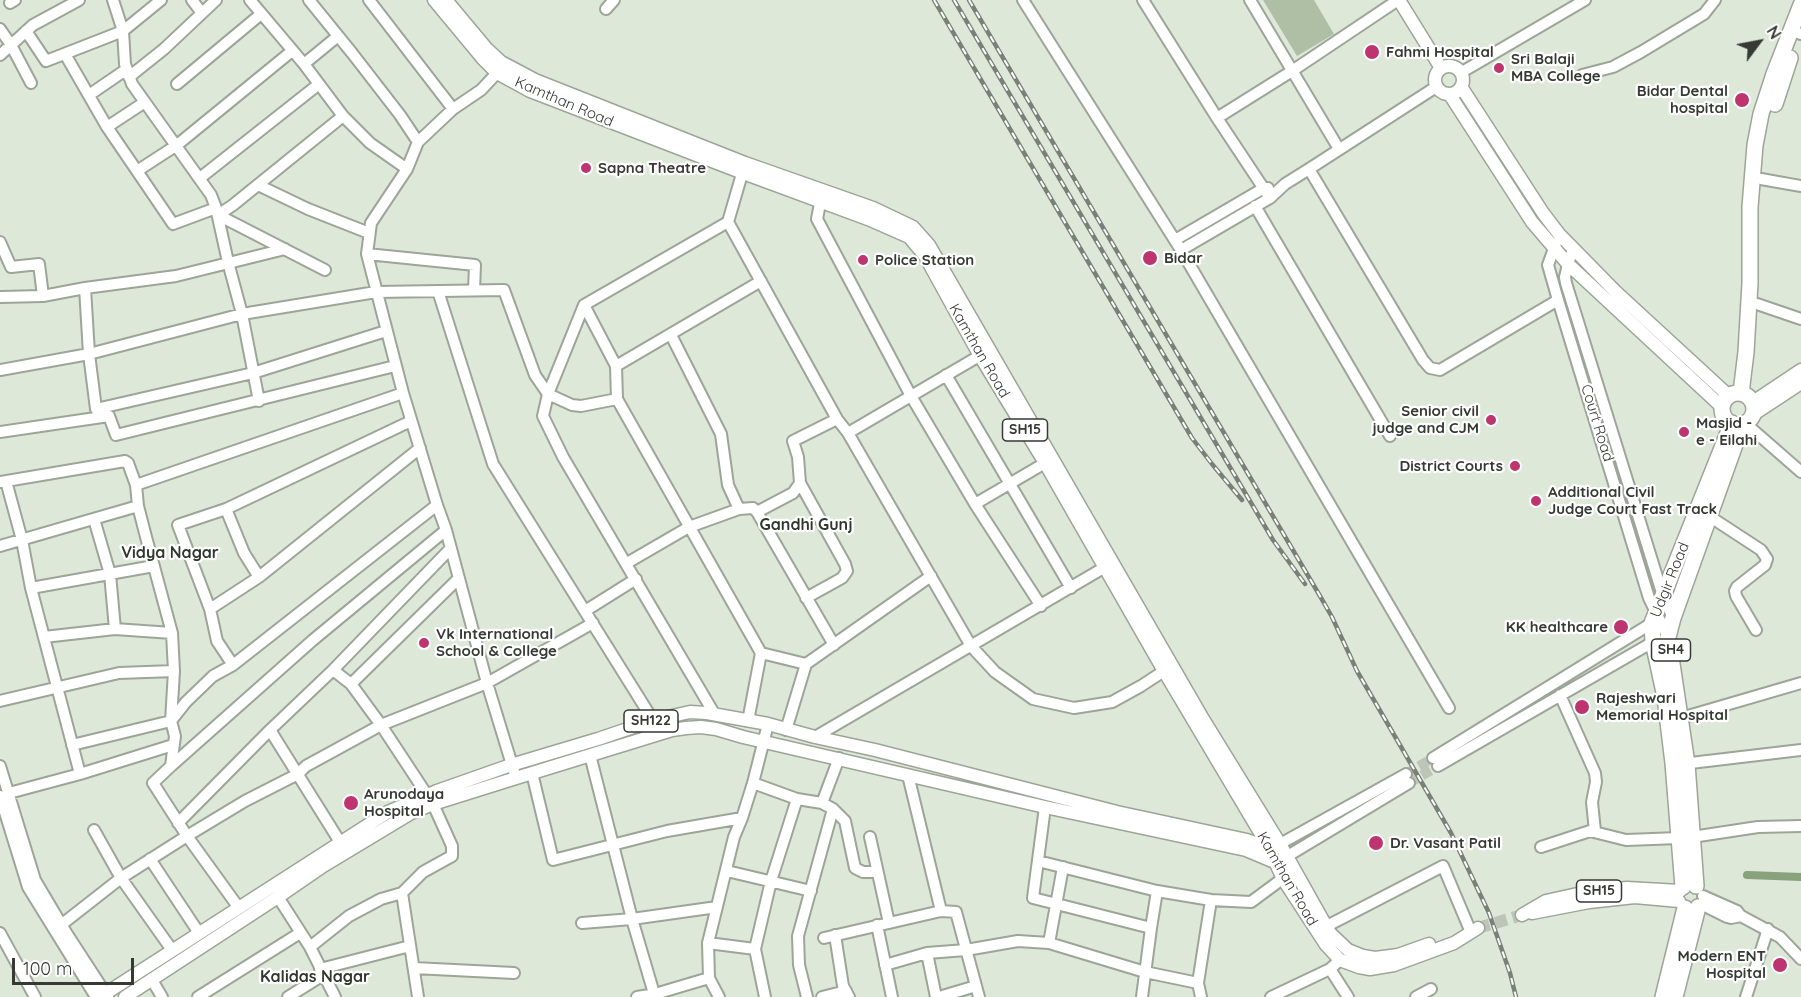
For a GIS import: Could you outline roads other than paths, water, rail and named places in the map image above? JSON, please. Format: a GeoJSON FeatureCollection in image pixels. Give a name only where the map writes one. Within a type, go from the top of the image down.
{"type":"FeatureCollection","features":[{"type":"Feature","properties":{"kind":"highway","name":"Udgir Road"},"geometry":{"type":"LineString","coordinates":[[1680,764],[1653,642],[1654,617],[1741,409],[1750,283],[1750,207],[1755,145],[1761,114],[1774,74],[1801,5]]}},
{"type":"Feature","properties":{"kind":"highway","name":"Udgir Road"},"geometry":{"type":"LineString","coordinates":[[1674,997],[1691,898],[1680,764],[1681,718],[1668,637],[1672,618],[1709,516],[1741,409],[1756,343],[1761,179],[1769,121],[1800,31]]}},
{"type":"Feature","properties":{"kind":"highway","name":"Udgir Road"},"geometry":{"type":"LineString","coordinates":[[1663,997],[1691,898]]}},
{"type":"Feature","properties":{"kind":"main road","name":"Kamthan Road"},"geometry":{"type":"LineString","coordinates":[[434,0],[483,60],[535,80],[602,113],[821,196],[873,208],[913,227],[929,245],[1045,463],[1109,565]]}},
{"type":"Feature","properties":{"kind":"main road","name":"Kamthan Road"},"geometry":{"type":"LineString","coordinates":[[446,0],[499,67]]}},
{"type":"Feature","properties":{"kind":"main road"},"geometry":{"type":"LineString","coordinates":[[1398,0],[1441,68]]}},
{"type":"Feature","properties":{"kind":"main road"},"geometry":{"type":"LineString","coordinates":[[1453,66],[1462,72],[1464,80],[1462,88],[1457,93],[1450,95],[1442,93],[1436,87],[1435,76],[1441,68],[1453,66]]}},
{"type":"Feature","properties":{"kind":"main road"},"geometry":{"type":"LineString","coordinates":[[1462,88],[1559,234],[1616,292],[1741,409]]}},
{"type":"Feature","properties":{"kind":"main road"},"geometry":{"type":"LineString","coordinates":[[1450,95],[1532,222],[1568,264],[1741,409]]}},
{"type":"Feature","properties":{"kind":"main road","name":"Kamthan Road"},"geometry":{"type":"LineString","coordinates":[[985,353],[1268,844],[1281,860],[1288,875],[1333,944],[1363,956],[1375,958],[1398,955],[1470,930]]}},
{"type":"Feature","properties":{"kind":"main road"},"geometry":{"type":"LineString","coordinates":[[1741,409],[1801,370]]}},
{"type":"Feature","properties":{"kind":"main road"},"geometry":{"type":"LineString","coordinates":[[1741,409],[1801,383]]}},
{"type":"Feature","properties":{"kind":"main road","name":"SH122"},"geometry":{"type":"LineString","coordinates":[[103,996],[384,814],[430,800],[512,765],[654,720],[690,712],[768,724],[1116,812],[1268,844]]}},
{"type":"Feature","properties":{"kind":"main road"},"geometry":{"type":"LineString","coordinates":[[125,997],[323,866],[430,800],[516,778],[672,730],[701,727],[716,729],[1045,807],[1246,850],[1281,860]]}},
{"type":"Feature","properties":{"kind":"main road","name":"Kamthan Road"},"geometry":{"type":"LineString","coordinates":[[1288,875],[1325,927],[1340,960]]}},
{"type":"Feature","properties":{"kind":"main road","name":"SH15"},"geometry":{"type":"LineString","coordinates":[[1627,888],[1691,898],[1635,897],[1589,902],[1522,915],[1546,901],[1582,893],[1627,888]]}},
{"type":"Feature","properties":{"kind":"main road"},"geometry":{"type":"LineString","coordinates":[[1340,960],[1370,969],[1394,965],[1455,943],[1478,928],[1470,930]]}},
{"type":"Feature","properties":{"kind":"street"},"geometry":{"type":"LineString","coordinates":[[0,55],[58,5],[80,0]]}},
{"type":"Feature","properties":{"kind":"street"},"geometry":{"type":"LineString","coordinates":[[113,0],[123,31],[125,64],[132,84],[212,195],[242,314],[259,401]]}},
{"type":"Feature","properties":{"kind":"street"},"geometry":{"type":"LineString","coordinates":[[26,31],[46,61],[123,31],[162,0]]}},
{"type":"Feature","properties":{"kind":"street"},"geometry":{"type":"LineString","coordinates":[[192,0],[202,13]]}},
{"type":"Feature","properties":{"kind":"street"},"geometry":{"type":"LineString","coordinates":[[88,95],[146,64],[216,0]]}},
{"type":"Feature","properties":{"kind":"street"},"geometry":{"type":"LineString","coordinates":[[250,0],[343,116],[370,143],[406,169]]}},
{"type":"Feature","properties":{"kind":"street"},"geometry":{"type":"LineString","coordinates":[[309,0],[400,115],[418,142]]}},
{"type":"Feature","properties":{"kind":"street"},"geometry":{"type":"LineString","coordinates":[[370,0],[453,109]]}},
{"type":"Feature","properties":{"kind":"street"},"geometry":{"type":"LineString","coordinates":[[606,9],[614,0]]}},
{"type":"Feature","properties":{"kind":"street"},"geometry":{"type":"LineString","coordinates":[[1023,0],[1178,245],[1449,708]]}},
{"type":"Feature","properties":{"kind":"street"},"geometry":{"type":"LineString","coordinates":[[1143,0],[1270,198]]}},
{"type":"Feature","properties":{"kind":"street"},"geometry":{"type":"LineString","coordinates":[[1250,0],[1339,150]]}},
{"type":"Feature","properties":{"kind":"street"},"geometry":{"type":"LineString","coordinates":[[1217,118],[1398,0]]}},
{"type":"Feature","properties":{"kind":"street"},"geometry":{"type":"LineString","coordinates":[[1582,75],[1613,67],[1641,52],[1704,14],[1715,0]]}},
{"type":"Feature","properties":{"kind":"street"},"geometry":{"type":"LineString","coordinates":[[1462,72],[1578,2]]}},
{"type":"Feature","properties":{"kind":"street"},"geometry":{"type":"LineString","coordinates":[[177,84],[261,14]]}},
{"type":"Feature","properties":{"kind":"street"},"geometry":{"type":"LineString","coordinates":[[0,29],[31,83]]}},
{"type":"Feature","properties":{"kind":"street"},"geometry":{"type":"LineString","coordinates":[[303,64],[338,36]]}},
{"type":"Feature","properties":{"kind":"street"},"geometry":{"type":"LineString","coordinates":[[137,171],[177,145],[292,51]]}},
{"type":"Feature","properties":{"kind":"street"},"geometry":{"type":"LineString","coordinates":[[65,54],[107,127],[173,224],[217,211],[258,185],[343,116]]}},
{"type":"Feature","properties":{"kind":"street"},"geometry":{"type":"LineString","coordinates":[[499,67],[482,90],[453,109],[418,142],[406,169],[370,223],[367,254],[395,366],[446,530],[487,683],[516,778]]}},
{"type":"Feature","properties":{"kind":"street"},"geometry":{"type":"LineString","coordinates":[[200,178],[319,84]]}},
{"type":"Feature","properties":{"kind":"street"},"geometry":{"type":"LineString","coordinates":[[1178,245],[1270,198],[1285,184],[1436,87]]}},
{"type":"Feature","properties":{"kind":"street"},"geometry":{"type":"LineString","coordinates":[[107,127],[145,102]]}},
{"type":"Feature","properties":{"kind":"street"},"geometry":{"type":"LineString","coordinates":[[715,715],[563,457],[543,416],[548,394],[585,305],[728,222],[744,168]]}},
{"type":"Feature","properties":{"kind":"street"},"geometry":{"type":"LineString","coordinates":[[1309,169],[1423,360],[1430,368],[1440,370],[1558,300]]}},
{"type":"Feature","properties":{"kind":"street"},"geometry":{"type":"LineString","coordinates":[[1761,179],[1801,186]]}},
{"type":"Feature","properties":{"kind":"street"},"geometry":{"type":"LineString","coordinates":[[1178,245],[1264,188],[1285,184]]}},
{"type":"Feature","properties":{"kind":"street"},"geometry":{"type":"LineString","coordinates":[[258,185],[308,209],[369,233]]}},
{"type":"Feature","properties":{"kind":"street"},"geometry":{"type":"LineString","coordinates":[[821,196],[816,219],[911,396],[975,504],[1041,606]]}},
{"type":"Feature","properties":{"kind":"street"},"geometry":{"type":"LineString","coordinates":[[1256,206],[1390,436]]}},
{"type":"Feature","properties":{"kind":"street"},"geometry":{"type":"LineString","coordinates":[[217,211],[325,270]]}},
{"type":"Feature","properties":{"kind":"street"},"geometry":{"type":"LineString","coordinates":[[728,222],[837,419],[848,433],[971,646],[995,672],[1033,699],[1074,708],[1112,702],[1168,668]]}},
{"type":"Feature","properties":{"kind":"street","name":"Court Road"},"geometry":{"type":"LineString","coordinates":[[1559,234],[1548,265],[1654,617],[1668,637]]}},
{"type":"Feature","properties":{"kind":"street"},"geometry":{"type":"LineString","coordinates":[[0,242],[11,267],[39,264],[43,296]]}},
{"type":"Feature","properties":{"kind":"street"},"geometry":{"type":"LineString","coordinates":[[0,297],[43,296],[176,276],[285,249]]}},
{"type":"Feature","properties":{"kind":"street"},"geometry":{"type":"LineString","coordinates":[[1574,249],[1568,264],[1566,283],[1663,596],[1672,618]]}},
{"type":"Feature","properties":{"kind":"street"},"geometry":{"type":"LineString","coordinates":[[367,254],[475,264],[474,290]]}},
{"type":"Feature","properties":{"kind":"street"},"geometry":{"type":"LineString","coordinates":[[616,366],[761,281]]}},
{"type":"Feature","properties":{"kind":"street"},"geometry":{"type":"LineString","coordinates":[[85,288],[89,354],[96,409],[253,373],[386,331]]}},
{"type":"Feature","properties":{"kind":"street"},"geometry":{"type":"LineString","coordinates":[[0,370],[89,354],[242,314],[376,292],[504,290],[535,375],[548,394],[572,405],[581,406],[616,399]]}},
{"type":"Feature","properties":{"kind":"street"},"geometry":{"type":"LineString","coordinates":[[438,291],[493,464],[661,733]]}},
{"type":"Feature","properties":{"kind":"street"},"geometry":{"type":"LineString","coordinates":[[1757,304],[1801,319]]}},
{"type":"Feature","properties":{"kind":"street"},"geometry":{"type":"LineString","coordinates":[[585,305],[616,366],[616,399],[761,653],[748,721]]}},
{"type":"Feature","properties":{"kind":"street"},"geometry":{"type":"LineString","coordinates":[[671,335],[720,434],[728,485],[739,509]]}},
{"type":"Feature","properties":{"kind":"street"},"geometry":{"type":"LineString","coordinates":[[848,433],[985,353]]}},
{"type":"Feature","properties":{"kind":"street"},"geometry":{"type":"LineString","coordinates":[[0,432],[109,416],[116,435],[395,366]]}},
{"type":"Feature","properties":{"kind":"street"},"geometry":{"type":"LineString","coordinates":[[946,375],[1071,588]]}},
{"type":"Feature","properties":{"kind":"street"},"geometry":{"type":"LineString","coordinates":[[136,485],[403,393]]}},
{"type":"Feature","properties":{"kind":"street"},"geometry":{"type":"LineString","coordinates":[[1590,402],[1602,400]]}},
{"type":"Feature","properties":{"kind":"street"},"geometry":{"type":"LineString","coordinates":[[1741,409],[1801,472]]}},
{"type":"Feature","properties":{"kind":"street"},"geometry":{"type":"LineString","coordinates":[[806,598],[842,578],[847,571],[800,483],[798,457],[793,441],[837,419]]}},
{"type":"Feature","properties":{"kind":"street"},"geometry":{"type":"LineString","coordinates":[[233,665],[217,641],[210,609],[178,525],[226,509],[411,421]]}},
{"type":"Feature","properties":{"kind":"street"},"geometry":{"type":"LineString","coordinates":[[210,609],[259,577],[420,448]]}},
{"type":"Feature","properties":{"kind":"street"},"geometry":{"type":"LineString","coordinates":[[80,774],[31,588],[22,540],[3,481],[125,460],[128,462],[136,485],[138,506],[172,633],[174,670],[171,721],[175,736],[171,766]]}},
{"type":"Feature","properties":{"kind":"street"},"geometry":{"type":"LineString","coordinates":[[975,504],[1045,463]]}},
{"type":"Feature","properties":{"kind":"street"},"geometry":{"type":"LineString","coordinates":[[757,512],[793,494],[800,483]]}},
{"type":"Feature","properties":{"kind":"street"},"geometry":{"type":"LineString","coordinates":[[72,746],[171,721],[186,702],[213,676],[233,665],[437,505]]}},
{"type":"Feature","properties":{"kind":"street"},"geometry":{"type":"LineString","coordinates":[[0,546],[138,506]]}},
{"type":"Feature","properties":{"kind":"street"},"geometry":{"type":"LineString","coordinates":[[627,563],[689,527],[739,509],[753,508],[834,645]]}},
{"type":"Feature","properties":{"kind":"street"},"geometry":{"type":"LineString","coordinates":[[226,509],[244,553],[259,577]]}},
{"type":"Feature","properties":{"kind":"street"},"geometry":{"type":"LineString","coordinates":[[1709,516],[1761,550],[1767,559],[1765,565],[1737,586],[1736,591],[1736,596],[1756,630]]}},
{"type":"Feature","properties":{"kind":"street"},"geometry":{"type":"LineString","coordinates":[[94,519],[110,574],[115,629]]}},
{"type":"Feature","properties":{"kind":"street"},"geometry":{"type":"LineString","coordinates":[[239,908],[178,823],[153,783],[313,640],[446,530]]}},
{"type":"Feature","properties":{"kind":"street"},"geometry":{"type":"LineString","coordinates":[[178,823],[333,670],[451,548]]}},
{"type":"Feature","properties":{"kind":"street"},"geometry":{"type":"LineString","coordinates":[[815,737],[1109,565]]}},
{"type":"Feature","properties":{"kind":"street"},"geometry":{"type":"LineString","coordinates":[[31,588],[154,566]]}},
{"type":"Feature","properties":{"kind":"street"},"geometry":{"type":"LineString","coordinates":[[786,730],[806,664],[931,576]]}},
{"type":"Feature","properties":{"kind":"street"},"geometry":{"type":"LineString","coordinates":[[351,684],[459,578]]}},
{"type":"Feature","properties":{"kind":"street"},"geometry":{"type":"LineString","coordinates":[[585,611],[636,579]]}},
{"type":"Feature","properties":{"kind":"street"},"geometry":{"type":"LineString","coordinates":[[1653,642],[1435,762],[1654,617]]}},
{"type":"Feature","properties":{"kind":"street"},"geometry":{"type":"LineString","coordinates":[[61,925],[121,878],[150,859],[245,801],[298,774],[306,766],[381,726],[487,683],[593,623]]}},
{"type":"Feature","properties":{"kind":"street"},"geometry":{"type":"LineString","coordinates":[[44,637],[115,629],[172,633]]}},
{"type":"Feature","properties":{"kind":"street"},"geometry":{"type":"LineString","coordinates":[[761,653],[806,664]]}},
{"type":"Feature","properties":{"kind":"street"},"geometry":{"type":"LineString","coordinates":[[0,701],[119,673],[174,670]]}},
{"type":"Feature","properties":{"kind":"street"},"geometry":{"type":"LineString","coordinates":[[310,947],[349,916],[381,899],[402,892],[423,872],[452,856],[452,846],[430,800],[351,684],[333,670]]}},
{"type":"Feature","properties":{"kind":"street"},"geometry":{"type":"LineString","coordinates":[[1681,718],[1801,683]]}},
{"type":"Feature","properties":{"kind":"street"},"geometry":{"type":"LineString","coordinates":[[1560,695],[1595,773],[1596,782],[1592,802],[1595,831]]}},
{"type":"Feature","properties":{"kind":"street"},"geometry":{"type":"LineString","coordinates":[[719,997],[709,978],[708,943],[734,837],[753,783],[768,724]]}},
{"type":"Feature","properties":{"kind":"street"},"geometry":{"type":"LineString","coordinates":[[270,730],[340,842]]}},
{"type":"Feature","properties":{"kind":"street"},"geometry":{"type":"LineString","coordinates":[[4,795],[173,745]]}},
{"type":"Feature","properties":{"kind":"street"},"geometry":{"type":"LineString","coordinates":[[1680,764],[1801,750]]}},
{"type":"Feature","properties":{"kind":"street"},"geometry":{"type":"LineString","coordinates":[[590,755],[632,919],[655,995]]}},
{"type":"Feature","properties":{"kind":"street"},"geometry":{"type":"LineString","coordinates":[[822,803],[839,758]]}},
{"type":"Feature","properties":{"kind":"street"},"geometry":{"type":"LineString","coordinates":[[0,766],[4,795],[28,887],[103,996]]}},
{"type":"Feature","properties":{"kind":"street"},"geometry":{"type":"LineString","coordinates":[[532,773],[553,860],[667,831],[742,818]]}},
{"type":"Feature","properties":{"kind":"street"},"geometry":{"type":"LineString","coordinates":[[908,775],[941,911]]}},
{"type":"Feature","properties":{"kind":"street"},"geometry":{"type":"LineString","coordinates":[[1268,844],[1407,778],[1281,860]]}},
{"type":"Feature","properties":{"kind":"street"},"geometry":{"type":"LineString","coordinates":[[753,783],[797,799],[822,803],[833,809],[845,821],[855,868],[863,872],[878,872]]}},
{"type":"Feature","properties":{"kind":"street"},"geometry":{"type":"LineString","coordinates":[[4,795],[34,880],[103,996]]}},
{"type":"Feature","properties":{"kind":"street"},"geometry":{"type":"LineString","coordinates":[[765,997],[754,949],[771,881],[797,799]]}},
{"type":"Feature","properties":{"kind":"street"},"geometry":{"type":"LineString","coordinates":[[1045,807],[1033,897],[1150,928]]}},
{"type":"Feature","properties":{"kind":"street"},"geometry":{"type":"LineString","coordinates":[[807,997],[799,965],[798,936],[833,809]]}},
{"type":"Feature","properties":{"kind":"street"},"geometry":{"type":"LineString","coordinates":[[1541,847],[1590,831],[1626,840],[1686,838],[1758,827],[1801,826]]}},
{"type":"Feature","properties":{"kind":"street"},"geometry":{"type":"LineString","coordinates":[[93,830],[121,878],[172,950]]}},
{"type":"Feature","properties":{"kind":"street"},"geometry":{"type":"LineString","coordinates":[[870,837],[889,923]]}},
{"type":"Feature","properties":{"kind":"street"},"geometry":{"type":"LineString","coordinates":[[150,859],[199,933]]}},
{"type":"Feature","properties":{"kind":"street"},"geometry":{"type":"LineString","coordinates":[[1038,861],[1157,891],[1211,900],[1251,902],[1288,875]]}},
{"type":"Feature","properties":{"kind":"street"},"geometry":{"type":"LineString","coordinates":[[1325,927],[1443,866],[1470,930]]}},
{"type":"Feature","properties":{"kind":"street"},"geometry":{"type":"LineString","coordinates":[[1049,943],[1063,867]]}},
{"type":"Feature","properties":{"kind":"street"},"geometry":{"type":"LineString","coordinates":[[727,871],[811,891]]}},
{"type":"Feature","properties":{"kind":"street"},"geometry":{"type":"LineString","coordinates":[[1142,997],[1157,891]]}},
{"type":"Feature","properties":{"kind":"street"},"geometry":{"type":"LineString","coordinates":[[402,892],[418,997]]}},
{"type":"Feature","properties":{"kind":"street"},"geometry":{"type":"LineString","coordinates":[[278,897],[310,947],[334,997]]}},
{"type":"Feature","properties":{"kind":"street"},"geometry":{"type":"LineString","coordinates":[[1691,898],[1737,911],[1741,916],[1780,937],[1801,959]]}},
{"type":"Feature","properties":{"kind":"street"},"geometry":{"type":"LineString","coordinates":[[1201,997],[1198,983],[1211,900]]}},
{"type":"Feature","properties":{"kind":"street"},"geometry":{"type":"LineString","coordinates":[[582,923],[632,919],[717,907]]}},
{"type":"Feature","properties":{"kind":"street"},"geometry":{"type":"LineString","coordinates":[[822,997],[848,994],[843,986],[830,936],[941,911],[956,912],[977,991],[937,997],[927,953]]}},
{"type":"Feature","properties":{"kind":"street"},"geometry":{"type":"LineString","coordinates":[[877,925],[892,997]]}},
{"type":"Feature","properties":{"kind":"street"},"geometry":{"type":"LineString","coordinates":[[1746,997],[1768,929]]}},
{"type":"Feature","properties":{"kind":"street"},"geometry":{"type":"LineString","coordinates":[[0,933],[5,955],[35,997]]}},
{"type":"Feature","properties":{"kind":"street"},"geometry":{"type":"LineString","coordinates":[[198,997],[300,933]]}},
{"type":"Feature","properties":{"kind":"street"},"geometry":{"type":"LineString","coordinates":[[885,964],[927,953],[966,950],[1018,941],[1049,943],[1145,972],[1198,983]]}},
{"type":"Feature","properties":{"kind":"street"},"geometry":{"type":"LineString","coordinates":[[708,943],[754,949]]}},
{"type":"Feature","properties":{"kind":"street"},"geometry":{"type":"LineString","coordinates":[[288,997],[322,972],[410,946]]}},
{"type":"Feature","properties":{"kind":"street"},"geometry":{"type":"LineString","coordinates":[[1271,997],[1330,969],[1340,960]]}},
{"type":"Feature","properties":{"kind":"street"},"geometry":{"type":"LineString","coordinates":[[414,968],[514,973]]}},
{"type":"Feature","properties":{"kind":"street"},"geometry":{"type":"LineString","coordinates":[[1330,969],[1348,997]]}},
{"type":"Feature","properties":{"kind":"street"},"geometry":{"type":"LineString","coordinates":[[637,997],[655,995],[709,978]]}},
{"type":"Feature","properties":{"kind":"street"},"geometry":{"type":"LineString","coordinates":[[152,980],[162,997]]}},
{"type":"Feature","properties":{"kind":"street"},"geometry":{"type":"LineString","coordinates":[[1416,997],[1431,990]]}},
{"type":"Feature","properties":{"kind":"waterway"},"geometry":{"type":"LineString","coordinates":[[1747,875],[1801,877]]}},
{"type":"Feature","properties":{"kind":"tunnel"},"geometry":{"type":"LineString","coordinates":[[1406,774],[1433,758]]}},
{"type":"Feature","properties":{"kind":"tunnel"},"geometry":{"type":"LineString","coordinates":[[1409,783],[1438,766]]}},
{"type":"Feature","properties":{"kind":"tunnel"},"geometry":{"type":"LineString","coordinates":[[1478,928],[1522,915]]}},
{"type":"Feature","properties":{"kind":"railway"},"geometry":{"type":"LineString","coordinates":[[934,0],[1192,438],[1242,500]]}},
{"type":"Feature","properties":{"kind":"railway"},"geometry":{"type":"LineString","coordinates":[[954,0],[1273,540],[1305,584]]}},
{"type":"Feature","properties":{"kind":"railway"},"geometry":{"type":"LineString","coordinates":[[969,0],[1320,596],[1357,671],[1451,833],[1489,913],[1516,997]]}},
{"type":"Feature","properties":{"kind":"place","name":"Fahmi Hospital"},"geometry":{"type":"Point","coordinates":[1372,52]}},
{"type":"Feature","properties":{"kind":"place","name":"Sri Balaji MBA College"},"geometry":{"type":"Point","coordinates":[1499,68]}},
{"type":"Feature","properties":{"kind":"place","name":"Bidar Dental hospital"},"geometry":{"type":"Point","coordinates":[1742,100]}},
{"type":"Feature","properties":{"kind":"place","name":"Sapna Theatre"},"geometry":{"type":"Point","coordinates":[586,168]}},
{"type":"Feature","properties":{"kind":"place","name":"Bidar"},"geometry":{"type":"Point","coordinates":[1150,258]}},
{"type":"Feature","properties":{"kind":"place","name":"Police Station"},"geometry":{"type":"Point","coordinates":[863,260]}},
{"type":"Feature","properties":{"kind":"place","name":"Senior civil judge and CJM"},"geometry":{"type":"Point","coordinates":[1491,420]}},
{"type":"Feature","properties":{"kind":"place","name":"Masjid - e - Eilahi"},"geometry":{"type":"Point","coordinates":[1684,432]}},
{"type":"Feature","properties":{"kind":"place","name":"District Courts"},"geometry":{"type":"Point","coordinates":[1515,466]}},
{"type":"Feature","properties":{"kind":"place","name":"Additional Civil Judge Court Fast Track"},"geometry":{"type":"Point","coordinates":[1536,501]}},
{"type":"Feature","properties":{"kind":"place","name":"KK healthcare"},"geometry":{"type":"Point","coordinates":[1621,627]}},
{"type":"Feature","properties":{"kind":"place","name":"Vk International School & College"},"geometry":{"type":"Point","coordinates":[424,643]}},
{"type":"Feature","properties":{"kind":"place","name":"Rajeshwari Memorial Hospital"},"geometry":{"type":"Point","coordinates":[1582,707]}},
{"type":"Feature","properties":{"kind":"place","name":"Arunodaya Hospital"},"geometry":{"type":"Point","coordinates":[351,803]}},
{"type":"Feature","properties":{"kind":"place","name":"Dr. Vasant Patil"},"geometry":{"type":"Point","coordinates":[1376,843]}},
{"type":"Feature","properties":{"kind":"place","name":"Modern ENT Hospital"},"geometry":{"type":"Point","coordinates":[1780,965]}},
{"type":"Feature","properties":{"kind":"district","name":"Gandhi Gunj"},"geometry":{"type":"Point","coordinates":[806,525]}},
{"type":"Feature","properties":{"kind":"district","name":"Vidya Nagar"},"geometry":{"type":"Point","coordinates":[170,553]}},
{"type":"Feature","properties":{"kind":"district","name":"Kalidas Nagar"},"geometry":{"type":"Point","coordinates":[315,977]}}]}
